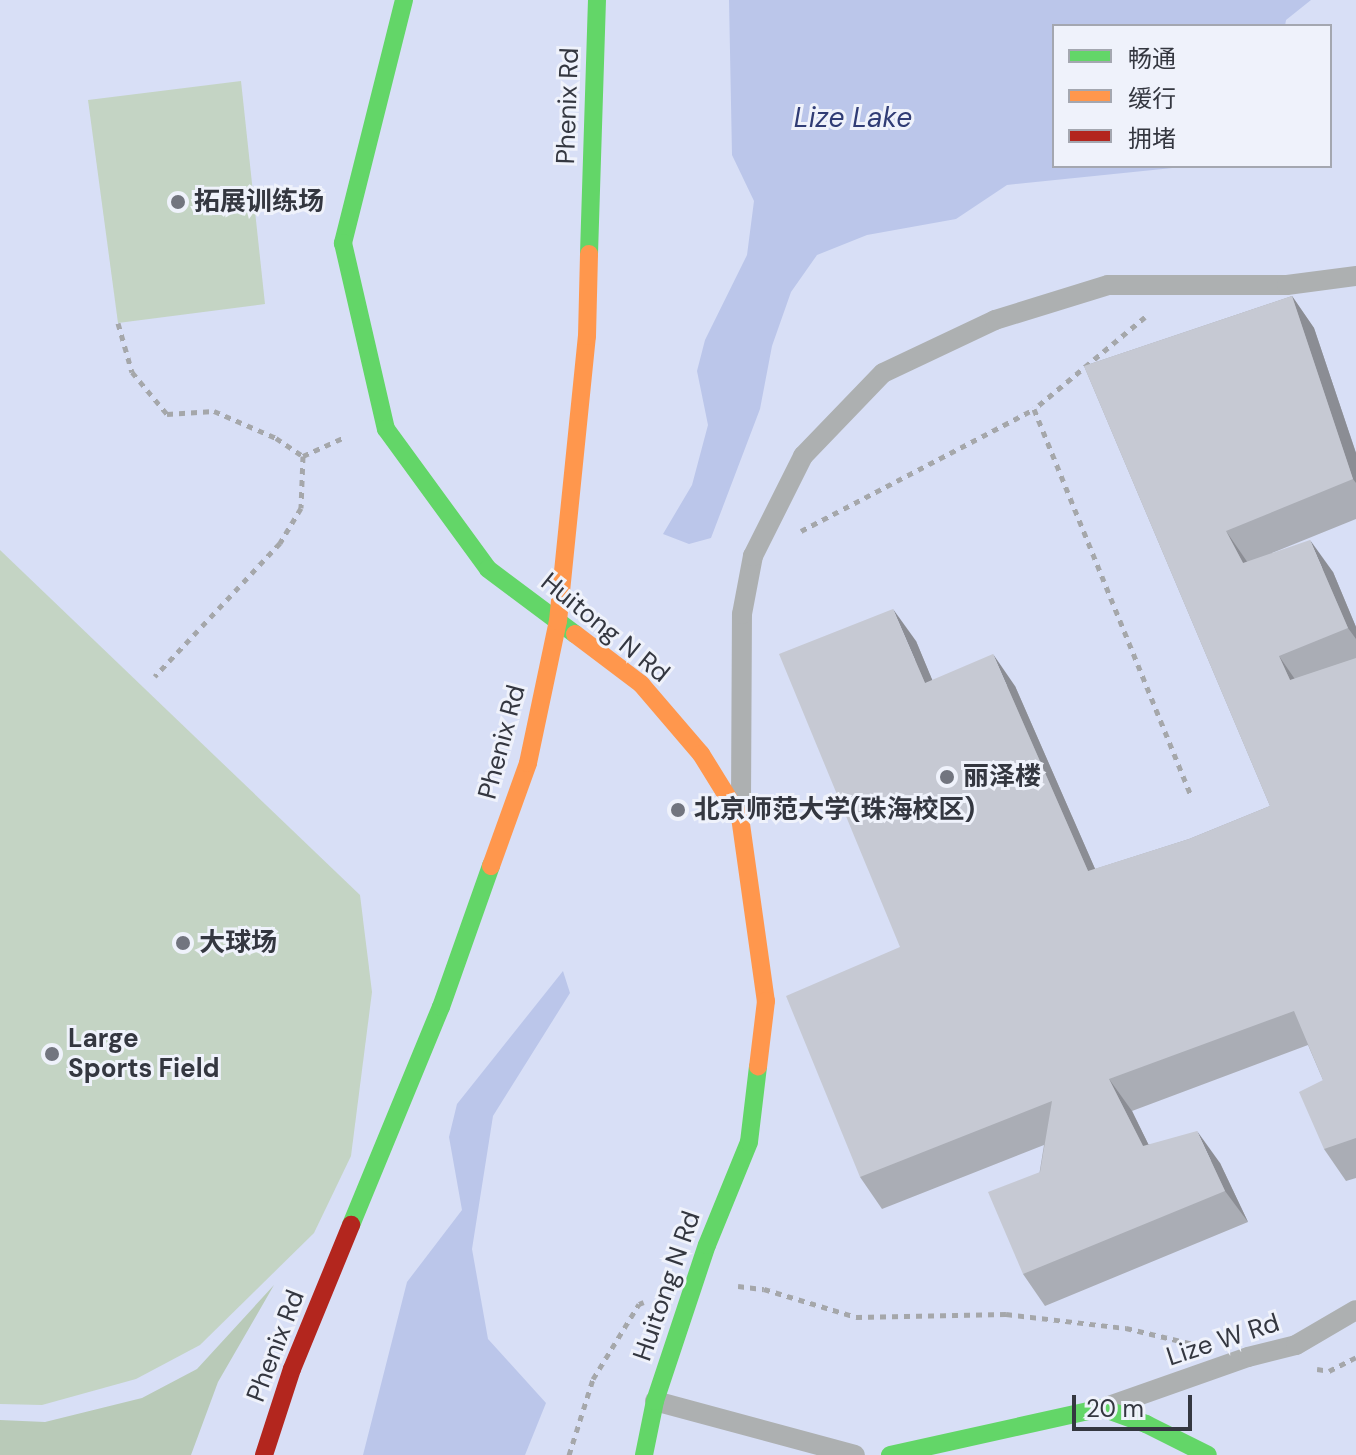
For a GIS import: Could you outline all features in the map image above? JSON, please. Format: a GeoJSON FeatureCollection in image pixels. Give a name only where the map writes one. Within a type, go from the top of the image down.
{"type":"FeatureCollection","features":[{"type":"Feature","properties":{"kind":"street","name":"Huitong N Rd"},"geometry":{"type":"LineString","coordinates":[[404,0],[343,243],[386,429],[488,569],[641,684],[701,754],[740,817],[766,1001],[749,1142],[707,1245],[697,1283],[655,1401],[644,1455]]}},
{"type":"Feature","properties":{"kind":"street","name":"Phenix Rd"},"geometry":{"type":"LineString","coordinates":[[264,1455],[292,1369],[441,1007],[528,763],[558,621],[587,336],[597,0]]}},
{"type":"Feature","properties":{"kind":"street"},"geometry":{"type":"LineString","coordinates":[[890,1455],[1102,1408],[1146,1424],[1208,1455]]}},
{"type":"Feature","properties":{"kind":"lane"},"geometry":{"type":"LineString","coordinates":[[740,817],[742,614],[753,556],[803,456],[883,373],[995,320],[1108,285],[1287,285],[1356,276]]}},
{"type":"Feature","properties":{"kind":"lane","name":"Lize W Rd"},"geometry":{"type":"LineString","coordinates":[[1102,1408],[1248,1357],[1296,1345],[1356,1310]]}},
{"type":"Feature","properties":{"kind":"lane"},"geometry":{"type":"LineString","coordinates":[[655,1401],[855,1455]]}},
{"type":"Feature","properties":{"kind":"path"},"geometry":{"type":"LineString","coordinates":[[753,556],[1034,409],[1184,285]]}},
{"type":"Feature","properties":{"kind":"path"},"geometry":{"type":"LineString","coordinates":[[118,323],[132,372],[167,414],[214,411],[276,438],[303,456],[301,508],[280,543],[155,676]]}},
{"type":"Feature","properties":{"kind":"path"},"geometry":{"type":"LineString","coordinates":[[1034,409],[1191,796]]}},
{"type":"Feature","properties":{"kind":"path"},"geometry":{"type":"LineString","coordinates":[[569,1455],[593,1379],[639,1304],[697,1283],[764,1289],[856,1317],[1006,1314],[1126,1328],[1248,1357]]}},
{"type":"Feature","properties":{"kind":"path"},"geometry":{"type":"LineString","coordinates":[[1315,1369],[1329,1371],[1356,1357]]}},
{"type":"Feature","properties":{"kind":"shaded area","name":"北京师范大学(珠海校区)"},"geometry":{"type":"Polygon","coordinates":[[[0,0],[1356,0],[1356,1455],[0,1455],[0,0]]]}},
{"type":"Feature","properties":{"kind":"green space","name":"拓展训练场"},"geometry":{"type":"Polygon","coordinates":[[[241,81],[265,304],[118,323],[88,100],[241,81]]]}},
{"type":"Feature","properties":{"kind":"green space","name":"大球场"},"geometry":{"type":"Polygon","coordinates":[[[0,550],[360,895],[372,992],[351,1156],[314,1233],[200,1345],[136,1379],[42,1405],[0,1404],[0,550]]]}},
{"type":"Feature","properties":{"kind":"green space"},"geometry":{"type":"Polygon","coordinates":[[[274,1285],[218,1382],[191,1455],[0,1455],[0,1420],[45,1422],[142,1398],[197,1369],[274,1285]]]}},
{"type":"Feature","properties":{"kind":"water","name":"Lize Lake"},"geometry":{"type":"Polygon","coordinates":[[[729,0],[1311,0],[1286,20],[1285,24],[1052,24],[1052,168],[1173,168],[1007,185],[956,219],[867,235],[817,255],[791,292],[772,346],[760,409],[711,538],[689,544],[663,534],[692,485],[708,425],[697,371],[705,340],[747,255],[754,201],[732,155],[729,0]]]}},
{"type":"Feature","properties":{"kind":"water"},"geometry":{"type":"Polygon","coordinates":[[[563,971],[570,993],[493,1116],[472,1249],[488,1339],[546,1403],[525,1455],[363,1455],[407,1282],[462,1210],[449,1137],[457,1104],[563,971]]]}},
{"type":"Feature","properties":{"kind":"building","name":"丽泽楼"},"geometry":{"type":"Polygon","coordinates":[[[1292,296],[1353,479],[1226,531],[1243,563],[1310,540],[1348,628],[1279,656],[1290,680],[1356,658],[1356,1138],[1324,1149],[1299,1092],[1323,1080],[1294,1011],[1109,1079],[1143,1146],[1197,1131],[1225,1191],[1023,1274],[988,1192],[1040,1172],[1052,1101],[860,1177],[786,996],[900,947],[779,654],[893,609],[925,683],[993,654],[1088,871],[1189,839],[1270,806],[1084,366],[1292,296]]]}},
{"type":"Feature","properties":{"kind":"traffic: fast"},"geometry":{"type":"LineString","coordinates":[[404,0],[343,243],[386,429],[488,569],[575,634]]}},
{"type":"Feature","properties":{"kind":"traffic: fast"},"geometry":{"type":"LineString","coordinates":[[589,254],[597,0]]}},
{"type":"Feature","properties":{"kind":"traffic: fast"},"geometry":{"type":"LineString","coordinates":[[351,1225],[441,1007],[491,866]]}},
{"type":"Feature","properties":{"kind":"traffic: fast"},"geometry":{"type":"LineString","coordinates":[[644,1455],[655,1401],[707,1245],[749,1142],[758,1067]]}},
{"type":"Feature","properties":{"kind":"traffic: fast"},"geometry":{"type":"LineString","coordinates":[[890,1455],[1102,1408],[1146,1424],[1208,1455]]}},
{"type":"Feature","properties":{"kind":"traffic: slow"},"geometry":{"type":"LineString","coordinates":[[491,866],[528,763],[558,621],[587,336],[589,254]]}},
{"type":"Feature","properties":{"kind":"traffic: slow"},"geometry":{"type":"LineString","coordinates":[[575,634],[641,684],[701,754],[740,817],[766,1001],[758,1067]]}},
{"type":"Feature","properties":{"kind":"traffic: jam"},"geometry":{"type":"LineString","coordinates":[[264,1455],[292,1369],[351,1225]]}},
{"type":"Feature","properties":{"kind":"place","name":"拓展训练场"},"geometry":{"type":"Point","coordinates":[178,202]}},
{"type":"Feature","properties":{"kind":"place","name":"丽泽楼"},"geometry":{"type":"Point","coordinates":[947,777]}},
{"type":"Feature","properties":{"kind":"place","name":"北京师范大学(珠海校区)"},"geometry":{"type":"Point","coordinates":[678,810]}},
{"type":"Feature","properties":{"kind":"place","name":"大球场"},"geometry":{"type":"Point","coordinates":[183,943]}},
{"type":"Feature","properties":{"kind":"place","name":"Large Sports Field"},"geometry":{"type":"Point","coordinates":[52,1054]}}]}
